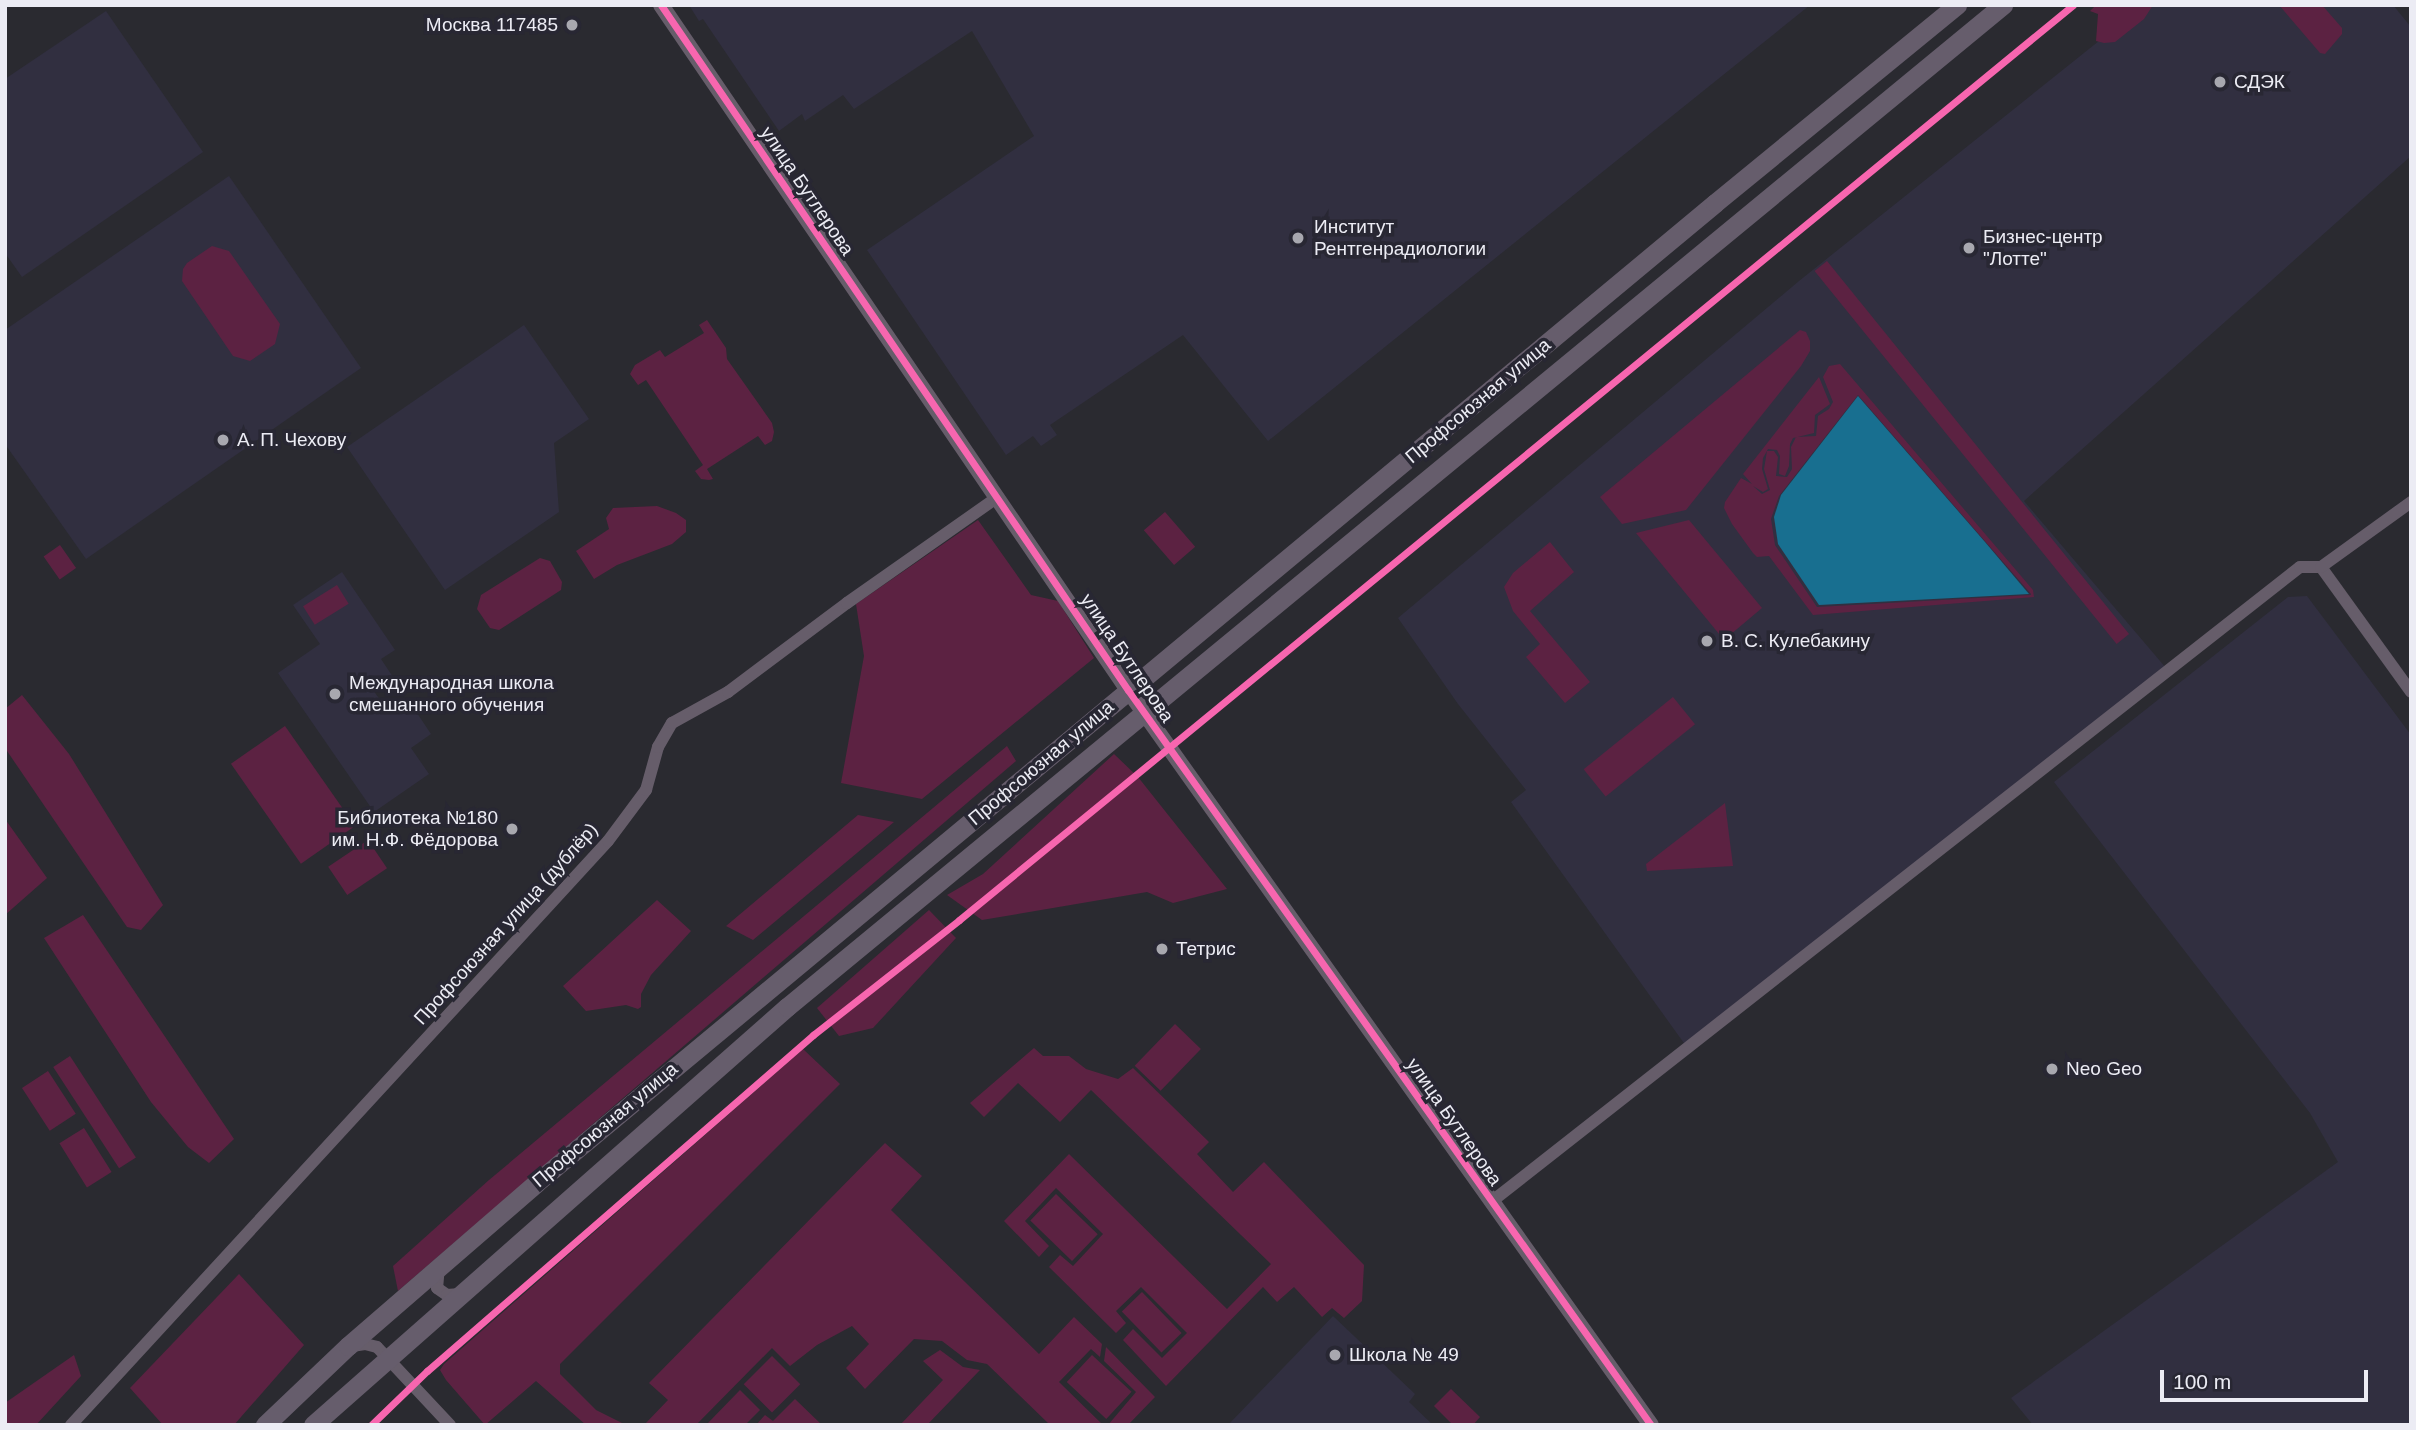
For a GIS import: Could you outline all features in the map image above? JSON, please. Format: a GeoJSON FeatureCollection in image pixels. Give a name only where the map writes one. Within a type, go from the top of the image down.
{"type":"FeatureCollection","features":[{"type":"Feature","properties":{"kind":"main road","name":"Профсоюзная улица"},"geometry":{"type":"LineString","coordinates":[[265,1425],[348,1346],[439,1266],[1128,690],[1957,5]]}},
{"type":"Feature","properties":{"kind":"main road","name":"Профсоюзная улица"},"geometry":{"type":"LineString","coordinates":[[313,1425],[771,1021],[2003,5]]}},
{"type":"Feature","properties":{"kind":"street","name":"улица Бутлерова"},"geometry":{"type":"LineString","coordinates":[[661,5],[1143,712],[1651,1425]]}},
{"type":"Feature","properties":{"kind":"street","name":"Профсоюзная улица (дублёр)"},"geometry":{"type":"LineString","coordinates":[[71,1425],[608,841],[646,790],[658,747],[672,723],[727,692],[847,603],[998,497]]}},
{"type":"Feature","properties":{"kind":"street"},"geometry":{"type":"LineString","coordinates":[[1491,1202],[2300,567],[2321,568],[2411,502]]}},
{"type":"Feature","properties":{"kind":"street"},"geometry":{"type":"LineString","coordinates":[[2321,568],[2411,692]]}},
{"type":"Feature","properties":{"kind":"street"},"geometry":{"type":"LineString","coordinates":[[439,1266],[435,1281],[441,1293],[463,1293]]}},
{"type":"Feature","properties":{"kind":"street"},"geometry":{"type":"LineString","coordinates":[[348,1346],[365,1344],[377,1347],[389,1356],[450,1425]]}},
{"type":"Feature","properties":{"kind":"shaded area"},"geometry":{"type":"Polygon","coordinates":[[[689,5],[1810,5],[1268,441],[1183,335],[1050,425],[1057,435],[1041,446],[1033,436],[1006,455],[867,250],[1034,136],[972,31],[854,109],[843,95],[805,121],[802,114],[779,131],[703,19],[699,21],[689,5]]]}},
{"type":"Feature","properties":{"kind":"shaded area"},"geometry":{"type":"Polygon","coordinates":[[[2096,5],[2153,5],[2144,19],[2115,42],[2104,43],[2096,41],[2098,14],[2090,11],[2096,5]]]}},
{"type":"Feature","properties":{"kind":"shaded area"},"geometry":{"type":"Polygon","coordinates":[[[2144,5],[2393,5],[2411,27],[2411,156],[2024,501],[2166,668],[1686,1046],[1511,802],[1526,790],[1458,704],[1398,618],[1799,281],[2144,5]]]}},
{"type":"Feature","properties":{"kind":"shaded area"},"geometry":{"type":"Polygon","coordinates":[[[2279,5],[2322,5],[2342,28],[2342,34],[2325,54],[2320,53],[2279,5]]]}},
{"type":"Feature","properties":{"kind":"shaded area"},"geometry":{"type":"Polygon","coordinates":[[[106,11],[203,152],[22,277],[5,253],[5,79],[106,11]]]}},
{"type":"Feature","properties":{"kind":"shaded area"},"geometry":{"type":"Polygon","coordinates":[[[229,176],[361,368],[86,559],[5,444],[5,330],[229,176]]]}},
{"type":"Feature","properties":{"kind":"shaded area"},"geometry":{"type":"Polygon","coordinates":[[[212,246],[229,251],[280,324],[275,344],[250,361],[233,356],[182,281],[183,269],[187,263],[212,246]]]}},
{"type":"Feature","properties":{"kind":"shaded area"},"geometry":{"type":"Polygon","coordinates":[[[1827,261],[2129,634],[2117,644],[1815,271],[1827,261]]]}},
{"type":"Feature","properties":{"kind":"shaded area"},"geometry":{"type":"Polygon","coordinates":[[[707,320],[726,348],[727,359],[772,423],[774,432],[772,441],[765,445],[758,436],[707,469],[713,479],[709,480],[701,479],[695,471],[703,465],[646,380],[638,385],[630,374],[635,365],[660,350],[665,357],[704,333],[699,325],[707,320]]]}},
{"type":"Feature","properties":{"kind":"shaded area"},"geometry":{"type":"Polygon","coordinates":[[[524,325],[589,419],[554,443],[559,512],[445,590],[347,447],[524,325]]]}},
{"type":"Feature","properties":{"kind":"shaded area"},"geometry":{"type":"Polygon","coordinates":[[[1800,330],[1806,332],[1810,341],[1810,351],[1801,366],[1686,510],[1622,524],[1600,497],[1800,330]]]}},
{"type":"Feature","properties":{"kind":"shaded area"},"geometry":{"type":"Polygon","coordinates":[[[1840,364],[2033,590],[2034,597],[1813,615],[1769,556],[1757,557],[1753,553],[1724,508],[1741,478],[1752,484],[1743,474],[1819,377],[1830,404],[1815,415],[1814,433],[1798,437],[1816,436],[1818,416],[1829,409],[1833,402],[1823,377],[1829,366],[1840,364]],[[1858,395],[1779,496],[1771,519],[1775,545],[1817,607],[2031,594],[1858,395]],[[1796,437],[1790,444],[1789,466],[1785,476],[1779,474],[1780,456],[1777,450],[1768,449],[1763,458],[1762,469],[1768,489],[1763,492],[1753,486],[1762,494],[1770,490],[1764,469],[1767,451],[1774,451],[1778,457],[1776,476],[1787,477],[1792,469],[1791,447],[1796,437]]]}},
{"type":"Feature","properties":{"kind":"shaded area"},"geometry":{"type":"Polygon","coordinates":[[[657,506],[686,520],[686,532],[672,544],[617,565],[594,579],[576,551],[609,529],[606,518],[613,508],[657,506]]]}},
{"type":"Feature","properties":{"kind":"shaded area"},"geometry":{"type":"Polygon","coordinates":[[[1165,512],[1195,547],[1174,565],[1144,530],[1165,512]]]}},
{"type":"Feature","properties":{"kind":"shaded area"},"geometry":{"type":"Polygon","coordinates":[[[978,520],[1031,595],[1058,601],[1094,658],[922,799],[841,783],[864,656],[856,604],[978,520]]]}},
{"type":"Feature","properties":{"kind":"shaded area"},"geometry":{"type":"Polygon","coordinates":[[[1689,520],[1762,608],[1724,640],[1636,533],[1689,520]]]}},
{"type":"Feature","properties":{"kind":"shaded area"},"geometry":{"type":"Polygon","coordinates":[[[1550,542],[1574,572],[1530,611],[1590,682],[1565,703],[1526,657],[1540,644],[1513,611],[1504,587],[1513,573],[1550,542]]]}},
{"type":"Feature","properties":{"kind":"shaded area"},"geometry":{"type":"Polygon","coordinates":[[[60,545],[76,568],[60,579],[44,556],[60,545]]]}},
{"type":"Feature","properties":{"kind":"shaded area"},"geometry":{"type":"Polygon","coordinates":[[[540,558],[550,561],[562,582],[561,590],[499,630],[490,628],[477,609],[481,595],[540,558]]]}},
{"type":"Feature","properties":{"kind":"shaded area","name":"Международная школа смешанного обучения"},"geometry":{"type":"Polygon","coordinates":[[[342,572],[395,650],[381,659],[393,677],[373,690],[388,711],[407,698],[431,734],[411,748],[429,774],[374,812],[278,673],[320,644],[293,605],[342,572]]]}},
{"type":"Feature","properties":{"kind":"shaded area"},"geometry":{"type":"Polygon","coordinates":[[[337,585],[349,604],[315,625],[303,606],[337,585]]]}},
{"type":"Feature","properties":{"kind":"shaded area"},"geometry":{"type":"Polygon","coordinates":[[[2307,596],[2411,735],[2411,1425],[2033,1425],[2011,1398],[2338,1162],[2310,1113],[2054,782],[2288,597],[2307,596]]]}},
{"type":"Feature","properties":{"kind":"shaded area"},"geometry":{"type":"Polygon","coordinates":[[[22,695],[69,754],[163,905],[141,930],[127,927],[5,748],[5,709],[22,695]]]}},
{"type":"Feature","properties":{"kind":"shaded area"},"geometry":{"type":"Polygon","coordinates":[[[1673,697],[1695,724],[1606,797],[1584,769],[1673,697]]]}},
{"type":"Feature","properties":{"kind":"shaded area"},"geometry":{"type":"Polygon","coordinates":[[[285,726],[355,826],[301,864],[231,764],[285,726]]]}},
{"type":"Feature","properties":{"kind":"shaded area"},"geometry":{"type":"Polygon","coordinates":[[[1007,746],[1016,761],[398,1291],[393,1266],[489,1180],[1007,746]]]}},
{"type":"Feature","properties":{"kind":"shaded area"},"geometry":{"type":"Polygon","coordinates":[[[1114,754],[1138,777],[1227,889],[1173,903],[1147,892],[982,920],[947,895],[983,874],[1114,754]]]}},
{"type":"Feature","properties":{"kind":"shaded area"},"geometry":{"type":"Polygon","coordinates":[[[1725,803],[1733,866],[1647,871],[1646,864],[1725,803]]]}},
{"type":"Feature","properties":{"kind":"shaded area"},"geometry":{"type":"Polygon","coordinates":[[[858,815],[894,822],[753,940],[726,926],[858,815]]]}},
{"type":"Feature","properties":{"kind":"shaded area"},"geometry":{"type":"Polygon","coordinates":[[[5,819],[47,878],[5,915],[5,819]]]}},
{"type":"Feature","properties":{"kind":"shaded area"},"geometry":{"type":"Polygon","coordinates":[[[368,840],[387,868],[347,895],[328,867],[368,840]]]}},
{"type":"Feature","properties":{"kind":"shaded area"},"geometry":{"type":"Polygon","coordinates":[[[657,900],[691,931],[651,975],[641,994],[641,1007],[638,1009],[626,1005],[586,1011],[563,986],[657,900]]]}},
{"type":"Feature","properties":{"kind":"shaded area"},"geometry":{"type":"Polygon","coordinates":[[[929,910],[956,938],[873,1028],[839,1036],[817,1008],[929,910]]]}},
{"type":"Feature","properties":{"kind":"shaded area"},"geometry":{"type":"Polygon","coordinates":[[[83,915],[234,1139],[209,1163],[188,1147],[151,1102],[44,938],[83,915]]]}},
{"type":"Feature","properties":{"kind":"shaded area"},"geometry":{"type":"Polygon","coordinates":[[[1175,1024],[1201,1049],[1161,1091],[1135,1066],[1175,1024]]]}},
{"type":"Feature","properties":{"kind":"shaded area"},"geometry":{"type":"Polygon","coordinates":[[[1034,1048],[1043,1056],[1069,1056],[1086,1069],[1118,1079],[1133,1068],[1209,1142],[1197,1154],[1233,1192],[1264,1162],[1364,1265],[1362,1301],[1344,1318],[1332,1308],[1322,1317],[1294,1287],[1277,1302],[1263,1287],[1166,1386],[1123,1340],[1133,1329],[1162,1358],[1187,1333],[1141,1287],[1116,1311],[1126,1323],[1116,1333],[1049,1267],[1060,1255],[1073,1266],[1103,1234],[1056,1188],[1025,1221],[1049,1246],[1039,1257],[1004,1221],[1069,1154],[1227,1309],[1271,1264],[1091,1090],[1060,1122],[1018,1083],[984,1117],[970,1103],[1034,1048]]]}},
{"type":"Feature","properties":{"kind":"shaded area"},"geometry":{"type":"Polygon","coordinates":[[[803,1049],[840,1084],[560,1364],[560,1374],[596,1410],[626,1425],[586,1425],[536,1381],[485,1425],[446,1380],[440,1370],[444,1364],[803,1049]]]}},
{"type":"Feature","properties":{"kind":"shaded area"},"geometry":{"type":"Polygon","coordinates":[[[70,1056],[136,1157],[119,1168],[53,1067],[70,1056]]]}},
{"type":"Feature","properties":{"kind":"shaded area"},"geometry":{"type":"Polygon","coordinates":[[[48,1071],[76,1114],[50,1131],[22,1088],[48,1071]]]}},
{"type":"Feature","properties":{"kind":"shaded area"},"geometry":{"type":"Polygon","coordinates":[[[84,1128],[112,1172],[87,1187],[59,1143],[84,1128]]]}},
{"type":"Feature","properties":{"kind":"shaded area"},"geometry":{"type":"Polygon","coordinates":[[[885,1143],[922,1176],[891,1210],[1039,1354],[1074,1317],[1102,1344],[1100,1357],[1091,1349],[1059,1382],[1103,1425],[1050,1425],[987,1364],[967,1360],[942,1341],[914,1339],[865,1389],[846,1368],[869,1344],[852,1326],[817,1345],[790,1366],[772,1348],[696,1425],[644,1425],[668,1400],[649,1383],[885,1143]]]}},
{"type":"Feature","properties":{"kind":"shaded area"},"geometry":{"type":"Polygon","coordinates":[[[1056,1194],[1098,1234],[1072,1261],[1030,1221],[1056,1194]]]}},
{"type":"Feature","properties":{"kind":"shaded area"},"geometry":{"type":"Polygon","coordinates":[[[239,1274],[304,1345],[234,1425],[163,1425],[130,1388],[239,1274]]]}},
{"type":"Feature","properties":{"kind":"shaded area"},"geometry":{"type":"Polygon","coordinates":[[[1142,1292],[1182,1333],[1161,1352],[1122,1311],[1142,1292]]]}},
{"type":"Feature","properties":{"kind":"shaded area","name":"Школа № 49"},"geometry":{"type":"Polygon","coordinates":[[[1333,1316],[1415,1394],[1409,1402],[1433,1425],[1228,1425],[1333,1316]]]}},
{"type":"Feature","properties":{"kind":"shaded area"},"geometry":{"type":"Polygon","coordinates":[[[1106,1347],[1155,1397],[1128,1425],[1108,1425],[1136,1392],[1104,1361],[1106,1347]]]}},
{"type":"Feature","properties":{"kind":"shaded area"},"geometry":{"type":"Polygon","coordinates":[[[940,1350],[963,1367],[980,1370],[927,1425],[900,1425],[943,1380],[923,1361],[940,1350]]]}},
{"type":"Feature","properties":{"kind":"shaded area"},"geometry":{"type":"Polygon","coordinates":[[[74,1355],[81,1376],[36,1425],[5,1425],[5,1403],[74,1355]]]}},
{"type":"Feature","properties":{"kind":"shaded area"},"geometry":{"type":"Polygon","coordinates":[[[1092,1355],[1131,1392],[1106,1419],[1067,1382],[1092,1355]]]}},
{"type":"Feature","properties":{"kind":"shaded area"},"geometry":{"type":"Polygon","coordinates":[[[772,1356],[800,1384],[772,1413],[744,1384],[772,1356]]]}},
{"type":"Feature","properties":{"kind":"shaded area"},"geometry":{"type":"Polygon","coordinates":[[[1451,1389],[1480,1417],[1473,1425],[1453,1425],[1434,1406],[1451,1389]]]}},
{"type":"Feature","properties":{"kind":"shaded area"},"geometry":{"type":"Polygon","coordinates":[[[740,1390],[760,1410],[745,1425],[706,1425],[740,1390]]]}},
{"type":"Feature","properties":{"kind":"shaded area"},"geometry":{"type":"Polygon","coordinates":[[[795,1399],[822,1425],[756,1425],[765,1415],[773,1421],[795,1399]]]}},
{"type":"Feature","properties":{"kind":"water"},"geometry":{"type":"Polygon","coordinates":[[[1858,396],[2029,594],[1819,605],[1778,544],[1774,517],[1781,495],[1858,396]]]}},
{"type":"Feature","properties":{"kind":"cycle path"},"geometry":{"type":"LineString","coordinates":[[661,5],[1128,690],[1651,1425]]}},
{"type":"Feature","properties":{"kind":"cycle path"},"geometry":{"type":"LineString","coordinates":[[371,1425],[427,1371],[813,1035],[959,920],[2073,5]]}},
{"type":"Feature","properties":{"kind":"place","name":"Москва 117485"},"geometry":{"type":"Point","coordinates":[572,25]}},
{"type":"Feature","properties":{"kind":"place","name":"СДЭК"},"geometry":{"type":"Point","coordinates":[2220,82]}},
{"type":"Feature","properties":{"kind":"place","name":"Институт Рентгенрадиологии"},"geometry":{"type":"Point","coordinates":[1298,238]}},
{"type":"Feature","properties":{"kind":"place","name":"Бизнес-центр \"Лотте\""},"geometry":{"type":"Point","coordinates":[1969,248]}},
{"type":"Feature","properties":{"kind":"place","name":"А. П. Чехову"},"geometry":{"type":"Point","coordinates":[223,440]}},
{"type":"Feature","properties":{"kind":"place","name":"В. С. Кулебакину"},"geometry":{"type":"Point","coordinates":[1707,641]}},
{"type":"Feature","properties":{"kind":"place","name":"Международная школа смешанного обучения"},"geometry":{"type":"Point","coordinates":[335,694]}},
{"type":"Feature","properties":{"kind":"place","name":"Библиотека №180 им. Н.Ф. Фёдорова"},"geometry":{"type":"Point","coordinates":[512,829]}},
{"type":"Feature","properties":{"kind":"place","name":"Тетрис"},"geometry":{"type":"Point","coordinates":[1162,949]}},
{"type":"Feature","properties":{"kind":"place","name":"Neo Geo"},"geometry":{"type":"Point","coordinates":[2052,1069]}},
{"type":"Feature","properties":{"kind":"place","name":"Школа № 49"},"geometry":{"type":"Point","coordinates":[1335,1355]}}]}
